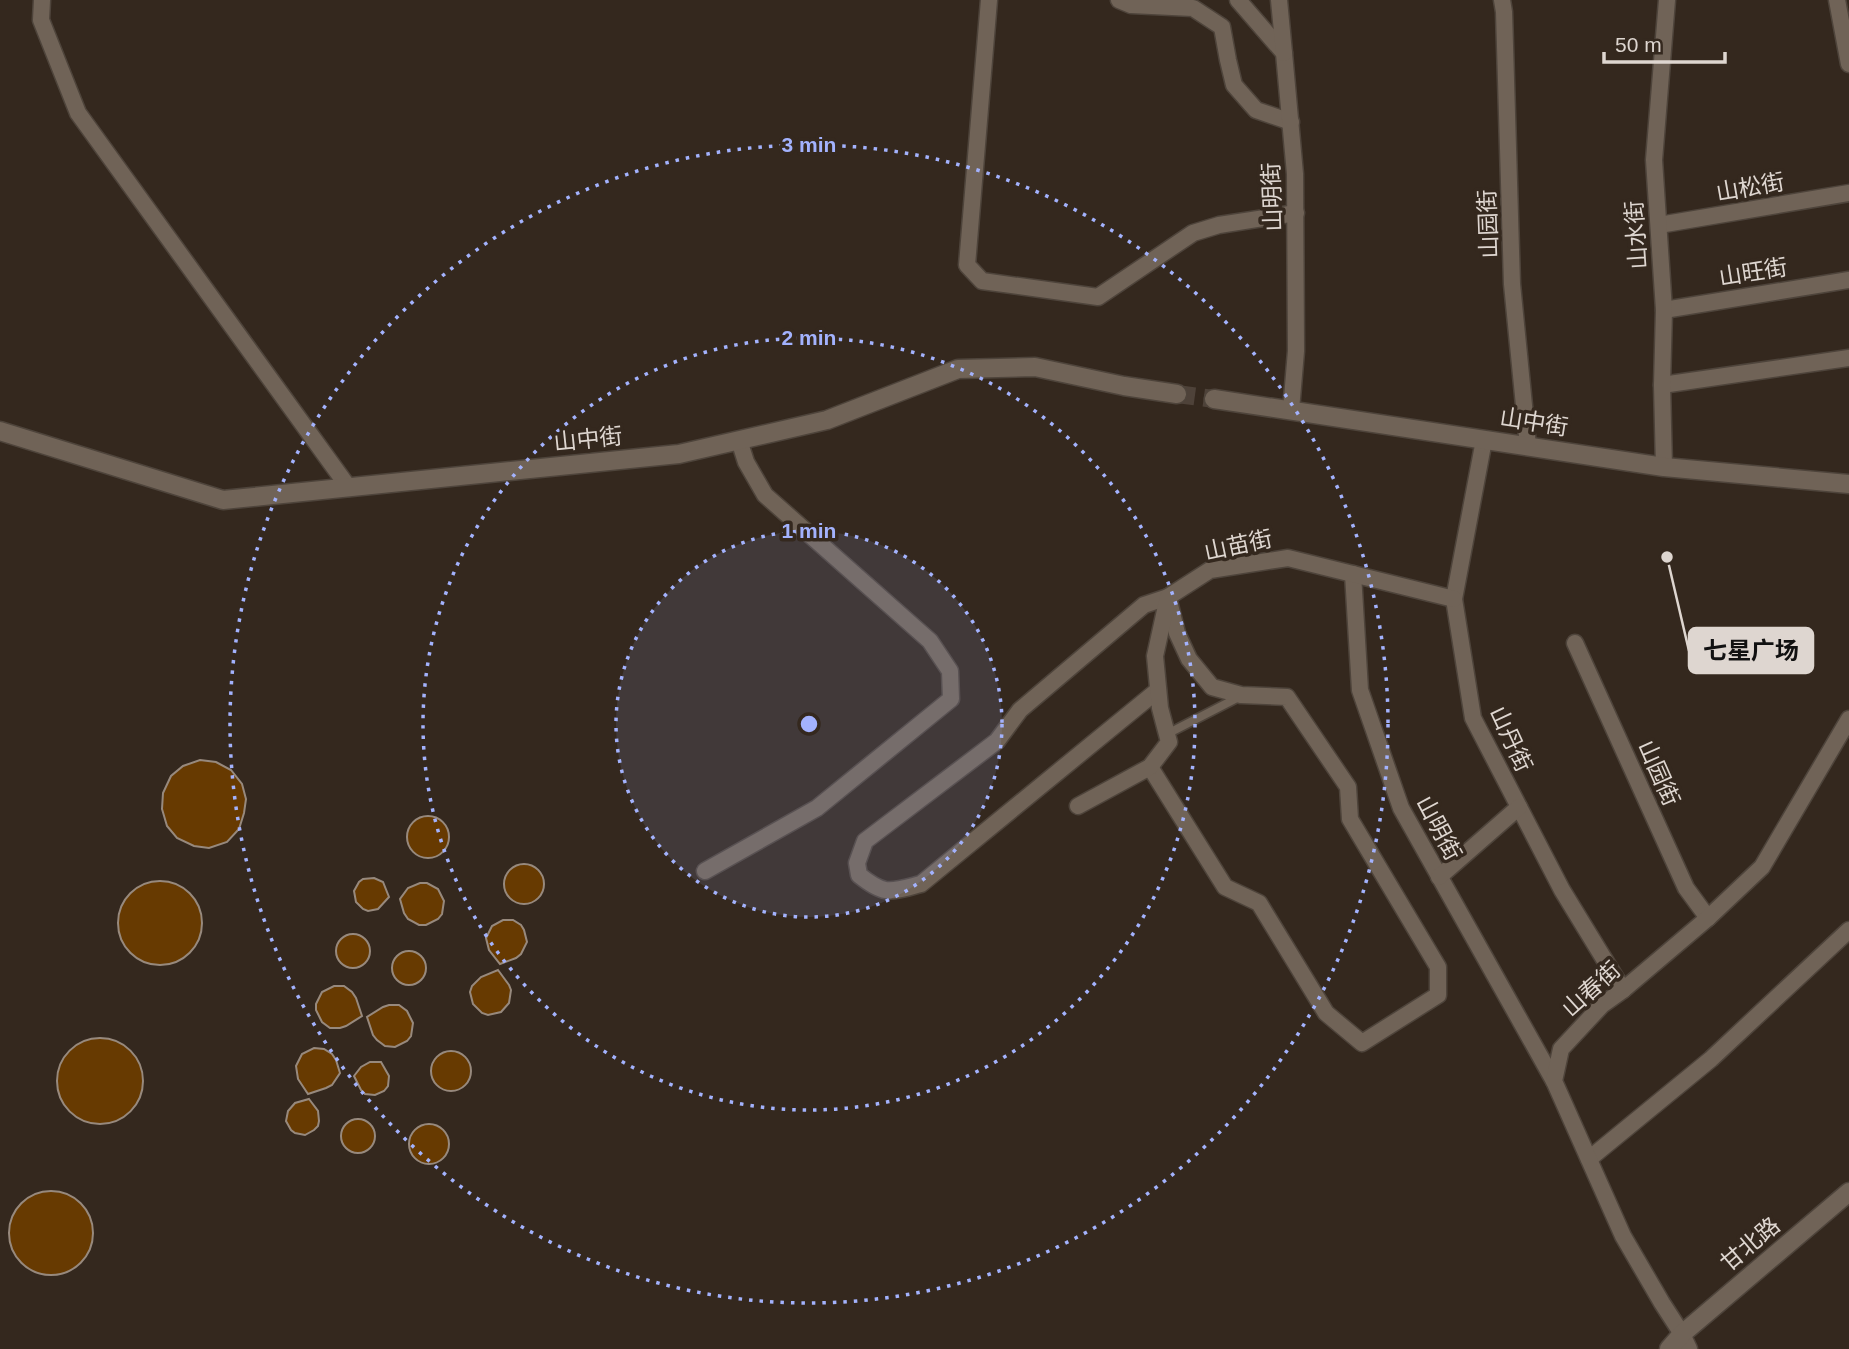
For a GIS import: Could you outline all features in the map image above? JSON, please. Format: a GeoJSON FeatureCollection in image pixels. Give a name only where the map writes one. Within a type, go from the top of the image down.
{"type":"FeatureCollection","features":[{"type":"Feature","properties":{"kind":"street"},"geometry":{"type":"LineString","coordinates":[[42,0],[41,20],[78,113],[349,488]]}},
{"type":"Feature","properties":{"kind":"street"},"geometry":{"type":"LineString","coordinates":[[989,0],[967,265],[982,281],[1098,297],[1194,233],[1219,225],[1296,213]]}},
{"type":"Feature","properties":{"kind":"street"},"geometry":{"type":"LineString","coordinates":[[1119,0],[1131,5],[1193,8],[1222,27],[1234,85],[1256,110],[1291,122]]}},
{"type":"Feature","properties":{"kind":"street"},"geometry":{"type":"LineString","coordinates":[[1238,0],[1284,53]]}},
{"type":"Feature","properties":{"kind":"street","name":"山明街"},"geometry":{"type":"LineString","coordinates":[[1279,0],[1295,174],[1296,351],[1291,411]]}},
{"type":"Feature","properties":{"kind":"street","name":"山园街"},"geometry":{"type":"LineString","coordinates":[[1502,0],[1512,284],[1528,446]]}},
{"type":"Feature","properties":{"kind":"street","name":"山水街"},"geometry":{"type":"LineString","coordinates":[[1664,467],[1664,310],[1654,160],[1667,0]]}},
{"type":"Feature","properties":{"kind":"street"},"geometry":{"type":"LineString","coordinates":[[1837,0],[1849,64]]}},
{"type":"Feature","properties":{"kind":"street","name":"山松街"},"geometry":{"type":"LineString","coordinates":[[1659,225],[1849,193]]}},
{"type":"Feature","properties":{"kind":"street","name":"山旺街"},"geometry":{"type":"LineString","coordinates":[[1664,310],[1849,280]]}},
{"type":"Feature","properties":{"kind":"street"},"geometry":{"type":"LineString","coordinates":[[1662,385],[1849,358]]}},
{"type":"Feature","properties":{"kind":"street","name":"山中街"},"geometry":{"type":"LineString","coordinates":[[0,431],[223,500],[679,454],[827,420],[958,369],[1035,368],[1177,394]]}},
{"type":"Feature","properties":{"kind":"street","name":"山中街"},"geometry":{"type":"LineString","coordinates":[[1214,399],[1664,467],[1849,484]]}},
{"type":"Feature","properties":{"kind":"street"},"geometry":{"type":"LineString","coordinates":[[705,871],[817,808],[951,699],[950,671],[930,641],[765,495],[746,462],[739,440]]}},
{"type":"Feature","properties":{"kind":"street","name":"山丹街"},"geometry":{"type":"LineString","coordinates":[[1484,440],[1454,598],[1473,718],[1562,890],[1623,990]]}},
{"type":"Feature","properties":{"kind":"street","name":"山苗街"},"geometry":{"type":"LineString","coordinates":[[1158,691],[921,884],[892,891],[873,886],[859,875],[857,863],[865,841],[997,741],[1020,710],[1144,605],[1168,597],[1210,570],[1287,558],[1454,598]]}},
{"type":"Feature","properties":{"kind":"street","name":"山明街"},"geometry":{"type":"LineString","coordinates":[[1353,574],[1360,690],[1401,808],[1554,1081]]}},
{"type":"Feature","properties":{"kind":"street"},"geometry":{"type":"LineString","coordinates":[[1079,806],[1150,767],[1169,742],[1160,708],[1155,656],[1168,597]]}},
{"type":"Feature","properties":{"kind":"street"},"geometry":{"type":"LineString","coordinates":[[1150,767],[1226,887],[1259,903],[1326,1013],[1362,1043],[1438,995],[1438,967],[1350,819],[1348,788],[1287,697],[1241,695],[1212,687],[1189,659],[1177,633],[1168,597]]}},
{"type":"Feature","properties":{"kind":"street","name":"山园街"},"geometry":{"type":"LineString","coordinates":[[1575,643],[1686,888],[1708,918]]}},
{"type":"Feature","properties":{"kind":"street","name":"山春街"},"geometry":{"type":"LineString","coordinates":[[1554,1081],[1561,1049],[1602,1005],[1708,918],[1762,867],[1849,719]]}},
{"type":"Feature","properties":{"kind":"street"},"geometry":{"type":"LineString","coordinates":[[1439,877],[1519,807]]}},
{"type":"Feature","properties":{"kind":"street"},"geometry":{"type":"LineString","coordinates":[[1589,1159],[1711,1059],[1849,930]]}},
{"type":"Feature","properties":{"kind":"street"},"geometry":{"type":"LineString","coordinates":[[1554,1081],[1623,1236],[1685,1341]]}},
{"type":"Feature","properties":{"kind":"street","name":"甘北路"},"geometry":{"type":"LineString","coordinates":[[1669,1349],[1685,1341],[1849,1192]]}},
{"type":"Feature","properties":{"kind":"lane"},"geometry":{"type":"LineString","coordinates":[[1167,734],[1241,695]]}},
{"type":"Feature","properties":{"kind":"building"},"geometry":{"type":"Polygon","coordinates":[[[200,760],[216,762],[231,770],[242,784],[246,799],[239,829],[227,842],[209,848],[194,846],[177,838],[167,826],[162,809],[163,793],[171,776],[183,766],[200,760]]]}},
{"type":"Feature","properties":{"kind":"building"},"geometry":{"type":"Polygon","coordinates":[[[428,816],[443,822],[449,837],[443,852],[428,858],[413,852],[407,837],[413,822],[428,816]]]}},
{"type":"Feature","properties":{"kind":"building"},"geometry":{"type":"Polygon","coordinates":[[[524,864],[532,865],[538,870],[543,876],[543,892],[538,898],[532,903],[524,904],[516,903],[510,898],[505,892],[504,884],[505,876],[510,870],[516,865],[524,864]]]}},
{"type":"Feature","properties":{"kind":"building"},"geometry":{"type":"Polygon","coordinates":[[[374,878],[383,882],[389,897],[378,909],[368,911],[356,902],[354,891],[363,879],[374,878]]]}},
{"type":"Feature","properties":{"kind":"building"},"geometry":{"type":"Polygon","coordinates":[[[152,881],[168,881],[184,888],[195,899],[202,915],[199,939],[190,953],[168,965],[152,965],[136,958],[125,947],[118,931],[118,915],[125,899],[136,888],[152,881]]]}},
{"type":"Feature","properties":{"kind":"building"},"geometry":{"type":"Polygon","coordinates":[[[427,883],[438,889],[444,901],[442,914],[426,925],[419,925],[408,919],[400,899],[408,888],[427,883]]]}},
{"type":"Feature","properties":{"kind":"building"},"geometry":{"type":"Polygon","coordinates":[[[503,920],[513,920],[521,925],[527,942],[521,954],[500,964],[489,950],[486,938],[492,926],[503,920]]]}},
{"type":"Feature","properties":{"kind":"building"},"geometry":{"type":"Polygon","coordinates":[[[353,934],[365,939],[370,951],[365,963],[353,968],[341,963],[336,951],[341,939],[353,934]]]}},
{"type":"Feature","properties":{"kind":"building"},"geometry":{"type":"Polygon","coordinates":[[[409,951],[421,956],[426,968],[421,980],[409,985],[397,980],[392,968],[397,956],[409,951]]]}},
{"type":"Feature","properties":{"kind":"building"},"geometry":{"type":"Polygon","coordinates":[[[498,970],[511,990],[509,1003],[501,1012],[488,1015],[473,1004],[470,992],[481,977],[498,970]]]}},
{"type":"Feature","properties":{"kind":"building"},"geometry":{"type":"Polygon","coordinates":[[[334,986],[344,986],[352,992],[362,1016],[340,1028],[330,1028],[322,1022],[316,1010],[322,992],[334,986]]]}},
{"type":"Feature","properties":{"kind":"building"},"geometry":{"type":"Polygon","coordinates":[[[389,1005],[399,1005],[407,1011],[413,1023],[411,1036],[395,1047],[385,1046],[377,1040],[367,1017],[389,1005]]]}},
{"type":"Feature","properties":{"kind":"building"},"geometry":{"type":"Polygon","coordinates":[[[100,1038],[116,1042],[130,1051],[139,1065],[143,1081],[139,1097],[130,1111],[116,1120],[100,1124],[84,1120],[70,1111],[61,1097],[57,1081],[61,1065],[70,1051],[84,1042],[100,1038]]]}},
{"type":"Feature","properties":{"kind":"building"},"geometry":{"type":"Polygon","coordinates":[[[314,1048],[324,1049],[332,1054],[340,1073],[332,1085],[308,1094],[298,1079],[296,1066],[302,1054],[314,1048]]]}},
{"type":"Feature","properties":{"kind":"building"},"geometry":{"type":"Polygon","coordinates":[[[451,1051],[459,1052],[465,1057],[470,1063],[470,1079],[465,1085],[459,1090],[451,1091],[443,1090],[437,1085],[432,1079],[431,1071],[432,1063],[437,1057],[443,1052],[451,1051]]]}},
{"type":"Feature","properties":{"kind":"building"},"geometry":{"type":"Polygon","coordinates":[[[370,1062],[381,1062],[389,1076],[388,1086],[375,1095],[365,1094],[354,1076],[361,1067],[370,1062]]]}},
{"type":"Feature","properties":{"kind":"building"},"geometry":{"type":"Polygon","coordinates":[[[309,1099],[318,1111],[318,1126],[305,1135],[295,1133],[286,1121],[288,1111],[295,1103],[309,1099]]]}},
{"type":"Feature","properties":{"kind":"building"},"geometry":{"type":"Polygon","coordinates":[[[358,1119],[370,1124],[375,1136],[370,1148],[358,1153],[346,1148],[341,1136],[346,1124],[358,1119]]]}},
{"type":"Feature","properties":{"kind":"building"},"geometry":{"type":"Polygon","coordinates":[[[429,1124],[437,1125],[443,1130],[448,1136],[448,1152],[443,1158],[437,1163],[429,1164],[421,1163],[415,1158],[410,1152],[409,1144],[410,1136],[415,1130],[421,1125],[429,1124]]]}},
{"type":"Feature","properties":{"kind":"building"},"geometry":{"type":"Polygon","coordinates":[[[43,1191],[59,1191],[75,1198],[86,1209],[93,1225],[90,1249],[81,1263],[59,1275],[43,1275],[27,1268],[16,1257],[9,1241],[9,1225],[16,1209],[27,1198],[43,1191]]]}},
{"type":"Feature","properties":{"kind":"tunnel"},"geometry":{"type":"LineString","coordinates":[[1177,394],[1214,399]]}},
{"type":"Feature","properties":{"kind":"place","name":"七星广场"},"geometry":{"type":"Point","coordinates":[1667,557]}}]}
